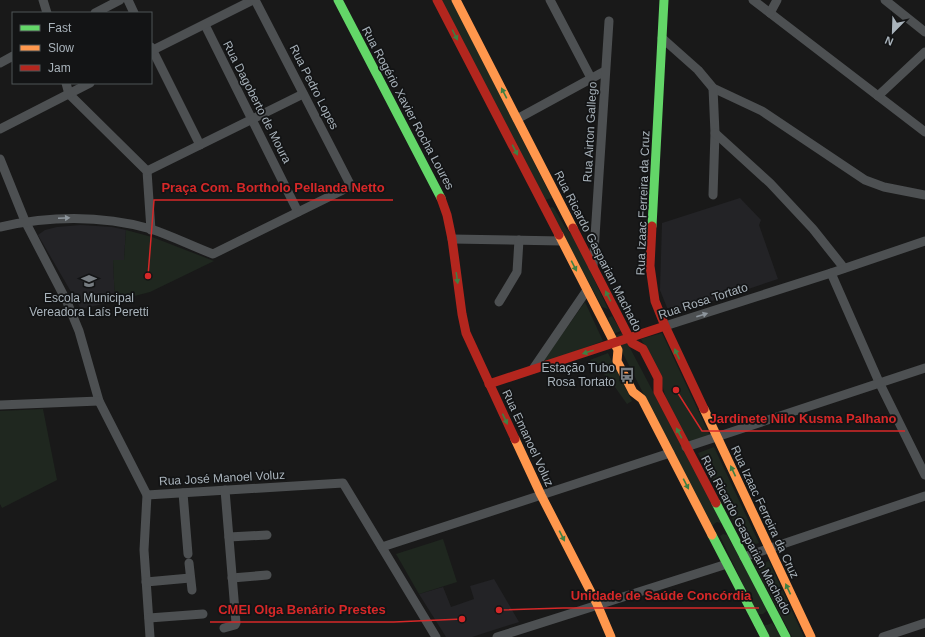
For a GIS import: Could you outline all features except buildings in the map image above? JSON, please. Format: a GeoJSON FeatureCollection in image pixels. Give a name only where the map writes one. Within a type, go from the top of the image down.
{"type":"FeatureCollection","features":[{"type":"Feature","properties":{"kind":"street"},"geometry":{"type":"LineString","coordinates":[[43,0],[47,12]]}},
{"type":"Feature","properties":{"kind":"street"},"geometry":{"type":"LineString","coordinates":[[97,12],[120,0]]}},
{"type":"Feature","properties":{"kind":"street"},"geometry":{"type":"LineString","coordinates":[[128,0],[134,12]]}},
{"type":"Feature","properties":{"kind":"street"},"geometry":{"type":"LineString","coordinates":[[200,145],[152,50],[254,0]]}},
{"type":"Feature","properties":{"kind":"street","name":"Rua Pedro Lopes"},"geometry":{"type":"LineString","coordinates":[[254,0],[351,186],[298,212]]}},
{"type":"Feature","properties":{"kind":"street","name":"Rua Rogério Xavier Rocha Loures"},"geometry":{"type":"LineString","coordinates":[[338,0],[440,195],[447,215],[452,239]]}},
{"type":"Feature","properties":{"kind":"street"},"geometry":{"type":"LineString","coordinates":[[437,0],[618,350],[617,360],[633,392],[642,399],[765,637]]}},
{"type":"Feature","properties":{"kind":"street","name":"Rua Ricardo Gasparian Machado"},"geometry":{"type":"LineString","coordinates":[[456,0],[629,338],[632,343],[642,349],[658,378],[658,392],[786,637]]}},
{"type":"Feature","properties":{"kind":"street"},"geometry":{"type":"LineString","coordinates":[[550,0],[591,78]]}},
{"type":"Feature","properties":{"kind":"street","name":"Rua Izaac Ferreira da Cruz"},"geometry":{"type":"LineString","coordinates":[[664,0],[650,266],[655,301],[716,436],[811,637]]}},
{"type":"Feature","properties":{"kind":"street"},"geometry":{"type":"LineString","coordinates":[[753,0],[925,132]]}},
{"type":"Feature","properties":{"kind":"street"},"geometry":{"type":"LineString","coordinates":[[770,13],[777,0]]}},
{"type":"Feature","properties":{"kind":"street"},"geometry":{"type":"LineString","coordinates":[[885,0],[925,32]]}},
{"type":"Feature","properties":{"kind":"street","name":"Rua Airton Gallego"},"geometry":{"type":"LineString","coordinates":[[593,268],[609,21]]}},
{"type":"Feature","properties":{"kind":"street","name":"Rua Dagoberto de Moura"},"geometry":{"type":"LineString","coordinates":[[205,25],[298,212]]}},
{"type":"Feature","properties":{"kind":"street"},"geometry":{"type":"LineString","coordinates":[[662,38],[698,70],[713,88],[762,110],[865,180],[884,187],[925,195]]}},
{"type":"Feature","properties":{"kind":"street"},"geometry":{"type":"LineString","coordinates":[[878,96],[925,52]]}},
{"type":"Feature","properties":{"kind":"street"},"geometry":{"type":"LineString","coordinates":[[0,63],[12,57]]}},
{"type":"Feature","properties":{"kind":"street"},"geometry":{"type":"LineString","coordinates":[[517,119],[605,71]]}},
{"type":"Feature","properties":{"kind":"street"},"geometry":{"type":"LineString","coordinates":[[66,84],[69,94],[147,171],[151,230]]}},
{"type":"Feature","properties":{"kind":"street"},"geometry":{"type":"LineString","coordinates":[[0,129],[88,84]]}},
{"type":"Feature","properties":{"kind":"street"},"geometry":{"type":"LineString","coordinates":[[713,88],[715,132],[713,195]]}},
{"type":"Feature","properties":{"kind":"street"},"geometry":{"type":"LineString","coordinates":[[147,171],[303,94]]}},
{"type":"Feature","properties":{"kind":"street"},"geometry":{"type":"LineString","coordinates":[[715,132],[770,183],[813,229],[844,268]]}},
{"type":"Feature","properties":{"kind":"street","name":"Rua José Manoel Voluz"},"geometry":{"type":"LineString","coordinates":[[0,159],[25,221],[68,302],[79,331],[99,401],[147,495],[343,483],[436,637]]}},
{"type":"Feature","properties":{"kind":"street"},"geometry":{"type":"LineString","coordinates":[[543,204],[558,198]]}},
{"type":"Feature","properties":{"kind":"street"},"geometry":{"type":"LineString","coordinates":[[0,227],[25,221],[76,218],[118,221],[151,230],[213,254],[298,212]]}},
{"type":"Feature","properties":{"kind":"street"},"geometry":{"type":"LineString","coordinates":[[452,239],[562,241]]}},
{"type":"Feature","properties":{"kind":"street","name":"Rua Emanoel Voluz"},"geometry":{"type":"LineString","coordinates":[[452,239],[466,333],[611,637]]}},
{"type":"Feature","properties":{"kind":"street"},"geometry":{"type":"LineString","coordinates":[[499,302],[517,272],[519,240]]}},
{"type":"Feature","properties":{"kind":"street","name":"Rua Rosa Tortato"},"geometry":{"type":"LineString","coordinates":[[489,384],[925,241]]}},
{"type":"Feature","properties":{"kind":"street"},"geometry":{"type":"LineString","coordinates":[[831,273],[879,382],[925,475]]}},
{"type":"Feature","properties":{"kind":"street"},"geometry":{"type":"LineString","coordinates":[[533,369],[587,290]]}},
{"type":"Feature","properties":{"kind":"street"},"geometry":{"type":"LineString","coordinates":[[600,316],[616,311]]}},
{"type":"Feature","properties":{"kind":"street"},"geometry":{"type":"LineString","coordinates":[[686,447],[925,368]]}},
{"type":"Feature","properties":{"kind":"street"},"geometry":{"type":"LineString","coordinates":[[0,405],[99,401]]}},
{"type":"Feature","properties":{"kind":"street"},"geometry":{"type":"LineString","coordinates":[[382,548],[670,453]]}},
{"type":"Feature","properties":{"kind":"street"},"geometry":{"type":"LineString","coordinates":[[224,628],[235,625],[236,623],[225,490]]}},
{"type":"Feature","properties":{"kind":"street"},"geometry":{"type":"LineString","coordinates":[[183,493],[192,590]]}},
{"type":"Feature","properties":{"kind":"street"},"geometry":{"type":"LineString","coordinates":[[147,495],[144,550],[150,637]]}},
{"type":"Feature","properties":{"kind":"street"},"geometry":{"type":"LineString","coordinates":[[744,557],[925,496]]}},
{"type":"Feature","properties":{"kind":"street"},"geometry":{"type":"LineString","coordinates":[[713,536],[718,529],[724,528],[730,530]]}},
{"type":"Feature","properties":{"kind":"street"},"geometry":{"type":"LineString","coordinates":[[229,537],[267,536]]}},
{"type":"Feature","properties":{"kind":"street"},"geometry":{"type":"LineString","coordinates":[[497,637],[596,604],[727,564]]}},
{"type":"Feature","properties":{"kind":"street"},"geometry":{"type":"LineString","coordinates":[[232,578],[267,575]]}},
{"type":"Feature","properties":{"kind":"street"},"geometry":{"type":"LineString","coordinates":[[146,582],[190,578]]}},
{"type":"Feature","properties":{"kind":"street"},"geometry":{"type":"LineString","coordinates":[[754,615],[762,618],[773,612]]}},
{"type":"Feature","properties":{"kind":"street"},"geometry":{"type":"LineString","coordinates":[[149,618],[203,614]]}},
{"type":"Feature","properties":{"kind":"street"},"geometry":{"type":"LineString","coordinates":[[883,637],[925,623]]}},
{"type":"Feature","properties":{"kind":"shaded area"},"geometry":{"type":"Polygon","coordinates":[[[441,0],[452,0],[552,198],[545,200],[441,0]]]}},
{"type":"Feature","properties":{"kind":"shaded area"},"geometry":{"type":"Polygon","coordinates":[[[740,198],[761,220],[759,225],[778,279],[670,315],[660,290],[662,223],[740,198]]]}},
{"type":"Feature","properties":{"kind":"shaded area"},"geometry":{"type":"Polygon","coordinates":[[[552,207],[575,239],[608,309],[602,307],[549,208],[552,207]]]}},
{"type":"Feature","properties":{"kind":"shaded area","name":"Escola Municipal Vereadora Laís Peretti"},"geometry":{"type":"Polygon","coordinates":[[[81,225],[112,227],[126,230],[124,260],[113,260],[115,301],[81,309],[38,235],[45,230],[57,227],[81,225]]]}},
{"type":"Feature","properties":{"kind":"shaded area"},"geometry":{"type":"Polygon","coordinates":[[[126,230],[152,237],[214,261],[150,292],[115,301],[113,260],[124,260],[126,230]]]}},
{"type":"Feature","properties":{"kind":"shaded area"},"geometry":{"type":"Polygon","coordinates":[[[585,302],[603,341],[541,364],[585,302]]]}},
{"type":"Feature","properties":{"kind":"shaded area"},"geometry":{"type":"Polygon","coordinates":[[[612,316],[621,331],[613,334],[608,318],[612,316]]]}},
{"type":"Feature","properties":{"kind":"shaded area"},"geometry":{"type":"Polygon","coordinates":[[[622,333],[723,524],[717,522],[712,528],[614,336],[622,333]]]}},
{"type":"Feature","properties":{"kind":"shaded area"},"geometry":{"type":"Polygon","coordinates":[[[662,333],[710,436],[688,443],[667,403],[660,376],[641,339],[662,333]]]}},
{"type":"Feature","properties":{"kind":"shaded area"},"geometry":{"type":"Polygon","coordinates":[[[608,353],[632,401],[627,404],[610,380],[590,360],[608,353]]]}},
{"type":"Feature","properties":{"kind":"shaded area"},"geometry":{"type":"Polygon","coordinates":[[[43,409],[57,480],[2,508],[0,504],[0,411],[43,409]]]}},
{"type":"Feature","properties":{"kind":"shaded area"},"geometry":{"type":"Polygon","coordinates":[[[714,447],[759,543],[747,547],[698,453],[714,447]]]}},
{"type":"Feature","properties":{"kind":"shaded area"},"geometry":{"type":"Polygon","coordinates":[[[723,534],[727,535],[768,610],[763,614],[757,614],[720,536],[723,534]]]}},
{"type":"Feature","properties":{"kind":"shaded area"},"geometry":{"type":"Polygon","coordinates":[[[443,539],[457,582],[419,594],[396,554],[443,539]]]}},
{"type":"Feature","properties":{"kind":"shaded area"},"geometry":{"type":"Polygon","coordinates":[[[769,561],[804,637],[792,637],[755,566],[769,561]]]}},
{"type":"Feature","properties":{"kind":"shaded area"},"geometry":{"type":"Polygon","coordinates":[[[494,579],[519,622],[472,637],[446,637],[419,594],[443,587],[451,607],[474,599],[470,586],[494,579]]]}},
{"type":"Feature","properties":{"kind":"shaded area"},"geometry":{"type":"Polygon","coordinates":[[[772,623],[783,637],[768,637],[764,625],[772,623]]]}},
{"type":"Feature","properties":{"kind":"traffic: fast"},"geometry":{"type":"LineString","coordinates":[[338,0],[441,198]]}},
{"type":"Feature","properties":{"kind":"traffic: fast"},"geometry":{"type":"LineString","coordinates":[[652,226],[664,0]]}},
{"type":"Feature","properties":{"kind":"traffic: fast"},"geometry":{"type":"LineString","coordinates":[[716,503],[786,637]]}},
{"type":"Feature","properties":{"kind":"traffic: fast"},"geometry":{"type":"LineString","coordinates":[[712,535],[765,637]]}},
{"type":"Feature","properties":{"kind":"traffic: slow"},"geometry":{"type":"LineString","coordinates":[[456,0],[573,228]]}},
{"type":"Feature","properties":{"kind":"traffic: slow"},"geometry":{"type":"LineString","coordinates":[[559,235],[618,350],[617,361],[633,392],[642,399],[712,535]]}},
{"type":"Feature","properties":{"kind":"traffic: slow"},"geometry":{"type":"LineString","coordinates":[[704,409],[811,637]]}},
{"type":"Feature","properties":{"kind":"traffic: slow"},"geometry":{"type":"LineString","coordinates":[[515,439],[541,495],[597,604],[611,637]]}},
{"type":"Feature","properties":{"kind":"traffic: jam"},"geometry":{"type":"LineString","coordinates":[[437,0],[559,235]]}},
{"type":"Feature","properties":{"kind":"traffic: jam"},"geometry":{"type":"LineString","coordinates":[[441,198],[447,215],[452,239],[466,333],[515,439]]}},
{"type":"Feature","properties":{"kind":"traffic: jam"},"geometry":{"type":"LineString","coordinates":[[652,226],[650,266],[655,301],[665,326],[704,409]]}},
{"type":"Feature","properties":{"kind":"traffic: jam"},"geometry":{"type":"LineString","coordinates":[[573,228],[632,343],[643,349],[658,378],[658,392],[716,503]]}},
{"type":"Feature","properties":{"kind":"traffic: jam"},"geometry":{"type":"LineString","coordinates":[[489,384],[665,326]]}},
{"type":"Feature","properties":{"kind":"place","name":"Praça Com. Bortholo Pellanda Netto"},"geometry":{"type":"Point","coordinates":[148,276]}},
{"type":"Feature","properties":{"kind":"place","name":"Escola Municipal Vereadora Laís Peretti"},"geometry":{"type":"Point","coordinates":[89,281]}},
{"type":"Feature","properties":{"kind":"place","name":"Estação Tubo Rosa Tortato"},"geometry":{"type":"Point","coordinates":[627,375]}},
{"type":"Feature","properties":{"kind":"place","name":"Jardinete Nilo Kusma Palhano"},"geometry":{"type":"Point","coordinates":[676,390]}},
{"type":"Feature","properties":{"kind":"place","name":"Unidade de Saúde Concórdia"},"geometry":{"type":"Point","coordinates":[499,610]}},
{"type":"Feature","properties":{"kind":"place","name":"CMEI Olga Benário Prestes"},"geometry":{"type":"Point","coordinates":[462,619]}}]}
